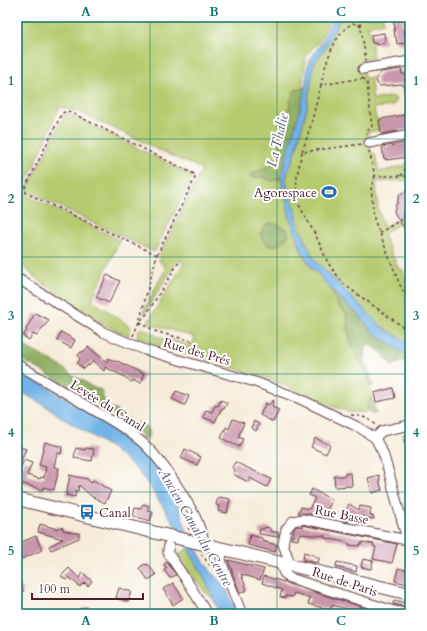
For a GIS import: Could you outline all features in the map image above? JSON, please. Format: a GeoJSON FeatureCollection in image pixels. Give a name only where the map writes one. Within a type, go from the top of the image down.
{"type":"FeatureCollection","features":[{"type":"Feature","properties":{"kind":"main road","name":"Rue de Paris"},"geometry":{"type":"LineString","coordinates":[[17,499],[410,594]]}},
{"type":"Feature","properties":{"kind":"street"},"geometry":{"type":"LineString","coordinates":[[364,72],[410,61]]}},
{"type":"Feature","properties":{"kind":"street"},"geometry":{"type":"LineString","coordinates":[[368,143],[410,135]]}},
{"type":"Feature","properties":{"kind":"street","name":"Rue des Prés"},"geometry":{"type":"LineString","coordinates":[[17,278],[103,332],[145,350],[255,382],[298,398],[360,428],[375,438]]}},
{"type":"Feature","properties":{"kind":"street","name":"Levée du Canal"},"geometry":{"type":"LineString","coordinates":[[17,364],[117,424],[148,447],[176,484],[195,517],[202,544]]}},
{"type":"Feature","properties":{"kind":"street"},"geometry":{"type":"LineString","coordinates":[[409,541],[383,453],[375,438],[382,431],[410,425]]}},
{"type":"Feature","properties":{"kind":"street","name":"Rue Basse"},"geometry":{"type":"LineString","coordinates":[[286,564],[283,544],[286,529],[293,521],[302,519],[409,541]]}},
{"type":"Feature","properties":{"kind":"street"},"geometry":{"type":"LineString","coordinates":[[172,537],[168,553],[192,587],[207,614]]}},
{"type":"Feature","properties":{"kind":"street"},"geometry":{"type":"LineString","coordinates":[[223,549],[221,559],[222,564],[242,614]]}},
{"type":"Feature","properties":{"kind":"street","name":"Rue de Paris"},"geometry":{"type":"LineString","coordinates":[[286,564],[284,573],[290,578],[393,612],[409,614]]}},
{"type":"Feature","properties":{"kind":"path"},"geometry":{"type":"LineString","coordinates":[[361,17],[364,72],[367,83],[372,127],[366,132],[368,148],[375,176],[372,187],[374,219],[400,285],[410,304]]}},
{"type":"Feature","properties":{"kind":"path"},"geometry":{"type":"LineString","coordinates":[[361,26],[353,23],[349,25],[331,49],[324,68],[310,128],[302,152],[297,176],[296,193],[299,204],[328,263],[343,283],[410,332]]}},
{"type":"Feature","properties":{"kind":"path"},"geometry":{"type":"LineString","coordinates":[[321,85],[364,72]]}},
{"type":"Feature","properties":{"kind":"path"},"geometry":{"type":"LineString","coordinates":[[130,343],[139,322],[157,255],[195,178],[194,174],[68,111],[62,113],[25,188],[26,193],[157,255]]}},
{"type":"Feature","properties":{"kind":"path"},"geometry":{"type":"LineString","coordinates":[[302,152],[368,143]]}},
{"type":"Feature","properties":{"kind":"path"},"geometry":{"type":"LineString","coordinates":[[401,176],[410,161]]}},
{"type":"Feature","properties":{"kind":"path"},"geometry":{"type":"LineString","coordinates":[[375,176],[410,176]]}},
{"type":"Feature","properties":{"kind":"path"},"geometry":{"type":"LineString","coordinates":[[380,233],[410,215]]}},
{"type":"Feature","properties":{"kind":"path"},"geometry":{"type":"LineString","coordinates":[[139,322],[146,316],[179,262]]}},
{"type":"Feature","properties":{"kind":"path"},"geometry":{"type":"LineString","coordinates":[[139,322],[157,332],[192,341]]}},
{"type":"Feature","properties":{"kind":"green space"},"geometry":{"type":"Polygon","coordinates":[[[17,17],[331,17],[320,41],[306,55],[302,89],[287,116],[288,127],[279,155],[273,163],[253,178],[262,177],[272,181],[281,178],[282,191],[287,202],[289,215],[302,252],[313,270],[317,272],[325,283],[331,288],[336,304],[346,313],[350,341],[367,375],[371,395],[367,407],[369,412],[349,412],[329,405],[272,380],[137,338],[138,331],[141,328],[150,331],[156,336],[192,346],[195,337],[148,322],[184,263],[178,260],[144,314],[144,310],[166,269],[159,260],[160,254],[202,169],[76,111],[60,107],[24,188],[24,194],[120,240],[93,297],[93,301],[131,327],[128,336],[105,325],[70,302],[37,279],[17,260],[17,17]]]}},
{"type":"Feature","properties":{"kind":"green space"},"geometry":{"type":"Polygon","coordinates":[[[341,17],[383,17],[384,22],[368,26],[371,35],[373,58],[362,60],[364,78],[373,77],[371,81],[373,100],[393,96],[396,100],[396,102],[392,105],[374,108],[376,119],[379,120],[380,130],[368,132],[371,152],[375,154],[379,172],[404,166],[410,160],[407,167],[408,174],[410,174],[410,180],[376,182],[378,209],[384,227],[406,215],[408,218],[383,234],[398,268],[403,270],[410,289],[410,344],[382,327],[316,261],[299,227],[295,209],[287,187],[286,179],[296,151],[307,107],[314,64],[326,47],[341,17]]]}},
{"type":"Feature","properties":{"kind":"green space"},"geometry":{"type":"Polygon","coordinates":[[[306,85],[281,178],[272,181],[262,177],[253,178],[249,176],[273,163],[279,155],[288,127],[287,116],[291,99],[295,90],[302,89],[306,85]]]}},
{"type":"Feature","properties":{"kind":"green space"},"geometry":{"type":"Polygon","coordinates":[[[68,113],[193,176],[155,251],[152,251],[29,192],[27,189],[64,115],[68,113]]]}},
{"type":"Feature","properties":{"kind":"green space"},"geometry":{"type":"Polygon","coordinates":[[[270,223],[279,225],[288,230],[289,235],[283,242],[270,246],[262,239],[261,232],[264,227],[270,223]]]}},
{"type":"Feature","properties":{"kind":"green space"},"geometry":{"type":"Polygon","coordinates":[[[331,288],[359,315],[376,335],[410,357],[410,363],[403,361],[392,366],[383,354],[372,345],[365,346],[364,357],[374,386],[370,387],[367,375],[350,341],[346,313],[336,304],[331,288]]]}},
{"type":"Feature","properties":{"kind":"green space"},"geometry":{"type":"Polygon","coordinates":[[[17,342],[62,367],[73,376],[92,387],[101,390],[106,406],[117,411],[134,425],[138,422],[145,426],[149,436],[145,440],[131,425],[60,381],[17,357],[17,342]]]}},
{"type":"Feature","properties":{"kind":"green space"},"geometry":{"type":"Polygon","coordinates":[[[371,395],[376,413],[372,415],[367,407],[371,395]]]}},
{"type":"Feature","properties":{"kind":"green space"},"geometry":{"type":"Polygon","coordinates":[[[189,548],[214,599],[204,591],[197,581],[193,579],[178,555],[189,548]]]}},
{"type":"Feature","properties":{"kind":"water"},"geometry":{"type":"Polygon","coordinates":[[[334,17],[341,17],[326,47],[314,64],[307,107],[296,151],[286,179],[287,187],[295,209],[299,227],[316,261],[382,327],[410,344],[410,357],[376,335],[359,315],[339,298],[317,272],[313,270],[302,252],[289,215],[287,202],[282,191],[281,175],[305,90],[308,63],[322,42],[334,17]]]}},
{"type":"Feature","properties":{"kind":"water"},"geometry":{"type":"Polygon","coordinates":[[[17,368],[140,444],[164,474],[176,498],[188,534],[203,560],[213,574],[225,586],[238,614],[220,614],[207,584],[179,531],[148,484],[135,468],[111,448],[17,389],[17,368]]]}},
{"type":"Feature","properties":{"kind":"building"},"geometry":{"type":"Polygon","coordinates":[[[393,17],[402,17],[406,43],[397,44],[393,17]]]}},
{"type":"Feature","properties":{"kind":"building"},"geometry":{"type":"Polygon","coordinates":[[[384,33],[385,43],[376,45],[376,43],[372,43],[371,35],[384,33]]]}},
{"type":"Feature","properties":{"kind":"building"},"geometry":{"type":"Polygon","coordinates":[[[401,69],[402,74],[405,74],[410,79],[410,104],[407,104],[403,84],[380,86],[377,83],[376,79],[381,72],[401,69]]]}},
{"type":"Feature","properties":{"kind":"building"},"geometry":{"type":"Polygon","coordinates":[[[410,114],[410,129],[381,134],[379,120],[410,114]]]}},
{"type":"Feature","properties":{"kind":"building"},"geometry":{"type":"Polygon","coordinates":[[[410,142],[410,155],[407,155],[408,157],[384,159],[382,147],[410,142]]]}},
{"type":"Feature","properties":{"kind":"building"},"geometry":{"type":"Polygon","coordinates":[[[410,188],[410,198],[407,201],[403,215],[406,220],[410,221],[410,238],[394,212],[399,195],[410,188]]]}},
{"type":"Feature","properties":{"kind":"building"},"geometry":{"type":"Polygon","coordinates":[[[107,275],[120,281],[109,303],[96,297],[107,275]]]}},
{"type":"Feature","properties":{"kind":"building"},"geometry":{"type":"Polygon","coordinates":[[[35,313],[49,320],[37,336],[33,334],[29,340],[23,336],[35,313]]]}},
{"type":"Feature","properties":{"kind":"building"},"geometry":{"type":"Polygon","coordinates":[[[61,332],[75,340],[71,348],[57,340],[61,332]]]}},
{"type":"Feature","properties":{"kind":"building"},"geometry":{"type":"Polygon","coordinates":[[[88,347],[107,362],[108,358],[144,374],[140,384],[133,380],[132,382],[105,367],[104,371],[93,361],[84,369],[77,363],[80,360],[78,355],[88,347]]]}},
{"type":"Feature","properties":{"kind":"building"},"geometry":{"type":"Polygon","coordinates":[[[393,388],[395,398],[376,402],[374,393],[393,388]]]}},
{"type":"Feature","properties":{"kind":"building"},"geometry":{"type":"Polygon","coordinates":[[[176,391],[189,396],[185,405],[172,399],[176,391]]]}},
{"type":"Feature","properties":{"kind":"building"},"geometry":{"type":"Polygon","coordinates":[[[221,400],[227,403],[224,409],[222,408],[215,422],[203,417],[206,410],[212,412],[215,405],[218,406],[221,400]]]}},
{"type":"Feature","properties":{"kind":"building"},"geometry":{"type":"Polygon","coordinates":[[[274,400],[272,407],[279,410],[273,422],[260,415],[266,403],[268,405],[274,400]]]}},
{"type":"Feature","properties":{"kind":"building"},"geometry":{"type":"Polygon","coordinates":[[[233,419],[244,423],[238,437],[243,439],[239,447],[221,438],[226,427],[229,429],[233,419]]]}},
{"type":"Feature","properties":{"kind":"building"},"geometry":{"type":"Polygon","coordinates":[[[254,421],[259,424],[256,431],[251,428],[254,421]]]}},
{"type":"Feature","properties":{"kind":"building"},"geometry":{"type":"Polygon","coordinates":[[[410,436],[410,455],[408,455],[403,437],[410,436]]]}},
{"type":"Feature","properties":{"kind":"building"},"geometry":{"type":"Polygon","coordinates":[[[315,438],[330,445],[326,454],[311,447],[315,438]]]}},
{"type":"Feature","properties":{"kind":"building"},"geometry":{"type":"Polygon","coordinates":[[[45,442],[62,447],[61,454],[57,453],[54,467],[59,468],[54,490],[43,487],[43,490],[17,482],[17,476],[24,460],[32,463],[27,475],[40,479],[41,477],[44,478],[46,467],[39,465],[45,442]]]}},
{"type":"Feature","properties":{"kind":"building"},"geometry":{"type":"Polygon","coordinates":[[[18,446],[26,449],[17,470],[17,449],[18,446]]]}},
{"type":"Feature","properties":{"kind":"building"},"geometry":{"type":"Polygon","coordinates":[[[76,448],[85,450],[86,448],[94,449],[92,461],[74,458],[76,448]]]}},
{"type":"Feature","properties":{"kind":"building"},"geometry":{"type":"Polygon","coordinates":[[[185,449],[201,457],[197,465],[181,458],[185,449]]]}},
{"type":"Feature","properties":{"kind":"building"},"geometry":{"type":"Polygon","coordinates":[[[235,462],[271,479],[267,487],[250,478],[248,482],[233,474],[235,470],[232,468],[235,462]]]}},
{"type":"Feature","properties":{"kind":"building"},"geometry":{"type":"Polygon","coordinates":[[[351,473],[352,486],[335,487],[334,476],[345,476],[345,474],[351,473]]]}},
{"type":"Feature","properties":{"kind":"building"},"geometry":{"type":"Polygon","coordinates":[[[69,475],[87,479],[91,483],[93,480],[111,491],[105,503],[91,496],[79,485],[78,491],[76,490],[75,497],[66,495],[69,475]]]}},
{"type":"Feature","properties":{"kind":"building"},"geometry":{"type":"Polygon","coordinates":[[[379,475],[382,490],[372,493],[368,478],[379,475]]]}},
{"type":"Feature","properties":{"kind":"building"},"geometry":{"type":"Polygon","coordinates":[[[312,489],[332,500],[324,517],[298,513],[301,507],[309,509],[315,498],[309,495],[312,489]]]}},
{"type":"Feature","properties":{"kind":"building"},"geometry":{"type":"Polygon","coordinates":[[[218,497],[230,499],[227,513],[218,511],[219,506],[216,505],[218,497]]]}},
{"type":"Feature","properties":{"kind":"building"},"geometry":{"type":"Polygon","coordinates":[[[143,504],[149,506],[147,511],[153,512],[150,521],[133,516],[135,508],[141,509],[143,504]]]}},
{"type":"Feature","properties":{"kind":"building"},"geometry":{"type":"Polygon","coordinates":[[[349,504],[359,510],[360,506],[371,508],[370,515],[374,517],[374,519],[351,515],[348,522],[341,521],[349,504]]]}},
{"type":"Feature","properties":{"kind":"building"},"geometry":{"type":"Polygon","coordinates":[[[40,524],[57,529],[58,527],[63,528],[63,530],[79,533],[79,538],[51,550],[49,546],[63,539],[38,532],[40,524]]]}},
{"type":"Feature","properties":{"kind":"building"},"geometry":{"type":"Polygon","coordinates":[[[302,525],[397,544],[392,563],[373,559],[376,547],[373,546],[374,544],[362,542],[359,546],[349,545],[350,544],[346,542],[325,538],[325,536],[299,534],[298,540],[291,539],[296,526],[302,527],[302,525]]]}},
{"type":"Feature","properties":{"kind":"building"},"geometry":{"type":"Polygon","coordinates":[[[265,527],[270,528],[270,531],[279,533],[278,537],[259,534],[260,529],[264,529],[265,527]]]}},
{"type":"Feature","properties":{"kind":"building"},"geometry":{"type":"Polygon","coordinates":[[[250,535],[262,538],[262,541],[277,545],[275,552],[248,545],[250,535]]]}},
{"type":"Feature","properties":{"kind":"building"},"geometry":{"type":"Polygon","coordinates":[[[36,536],[42,550],[17,561],[17,544],[36,536]]]}},
{"type":"Feature","properties":{"kind":"building"},"geometry":{"type":"Polygon","coordinates":[[[304,552],[319,558],[318,563],[303,560],[304,552]]]}},
{"type":"Feature","properties":{"kind":"building"},"geometry":{"type":"Polygon","coordinates":[[[363,559],[373,561],[371,569],[361,567],[363,559]]]}},
{"type":"Feature","properties":{"kind":"building"},"geometry":{"type":"Polygon","coordinates":[[[228,560],[264,569],[260,580],[241,574],[247,590],[240,593],[228,560]]]}},
{"type":"Feature","properties":{"kind":"building"},"geometry":{"type":"Polygon","coordinates":[[[167,562],[176,575],[170,578],[164,570],[167,568],[164,565],[167,562]]]}},
{"type":"Feature","properties":{"kind":"building"},"geometry":{"type":"Polygon","coordinates":[[[337,562],[357,566],[356,572],[336,567],[337,562]]]}},
{"type":"Feature","properties":{"kind":"building"},"geometry":{"type":"Polygon","coordinates":[[[145,564],[148,564],[156,575],[148,580],[140,568],[145,564]]]}},
{"type":"Feature","properties":{"kind":"building"},"geometry":{"type":"Polygon","coordinates":[[[69,568],[79,578],[83,573],[92,581],[88,586],[85,583],[80,587],[69,577],[66,580],[61,576],[69,568]]]}},
{"type":"Feature","properties":{"kind":"building"},"geometry":{"type":"Polygon","coordinates":[[[398,568],[410,571],[410,581],[408,584],[395,581],[398,568]]]}},
{"type":"Feature","properties":{"kind":"building"},"geometry":{"type":"Polygon","coordinates":[[[264,576],[284,581],[288,584],[372,610],[370,614],[345,614],[347,609],[332,605],[330,610],[308,604],[310,598],[294,593],[292,597],[280,597],[282,590],[262,583],[264,576]]]}},
{"type":"Feature","properties":{"kind":"building"},"geometry":{"type":"Polygon","coordinates":[[[17,580],[24,591],[17,596],[17,580]]]}},
{"type":"Feature","properties":{"kind":"building"},"geometry":{"type":"Polygon","coordinates":[[[173,583],[183,598],[173,605],[163,589],[173,583]]]}},
{"type":"Feature","properties":{"kind":"building"},"geometry":{"type":"Polygon","coordinates":[[[119,588],[132,592],[128,602],[116,598],[119,588]]]}},
{"type":"Feature","properties":{"kind":"building"},"geometry":{"type":"Polygon","coordinates":[[[394,600],[410,604],[410,608],[393,604],[394,600]]]}},
{"type":"Feature","properties":{"kind":"building"},"geometry":{"type":"Polygon","coordinates":[[[86,607],[102,614],[69,614],[86,607]]]}},
{"type":"Feature","properties":{"kind":"place","name":"Agorespace"},"geometry":{"type":"Point","coordinates":[329,192]}},
{"type":"Feature","properties":{"kind":"place","name":"Canal"},"geometry":{"type":"Point","coordinates":[87,512]}},
{"type":"Feature","properties":{"kind":"water label","name":"La Thalie"},"geometry":{"type":"Point","coordinates":[277,140]}},
{"type":"Feature","properties":{"kind":"water label","name":"Ancien Canal du Centre"},"geometry":{"type":"Point","coordinates":[196,527]}}]}
